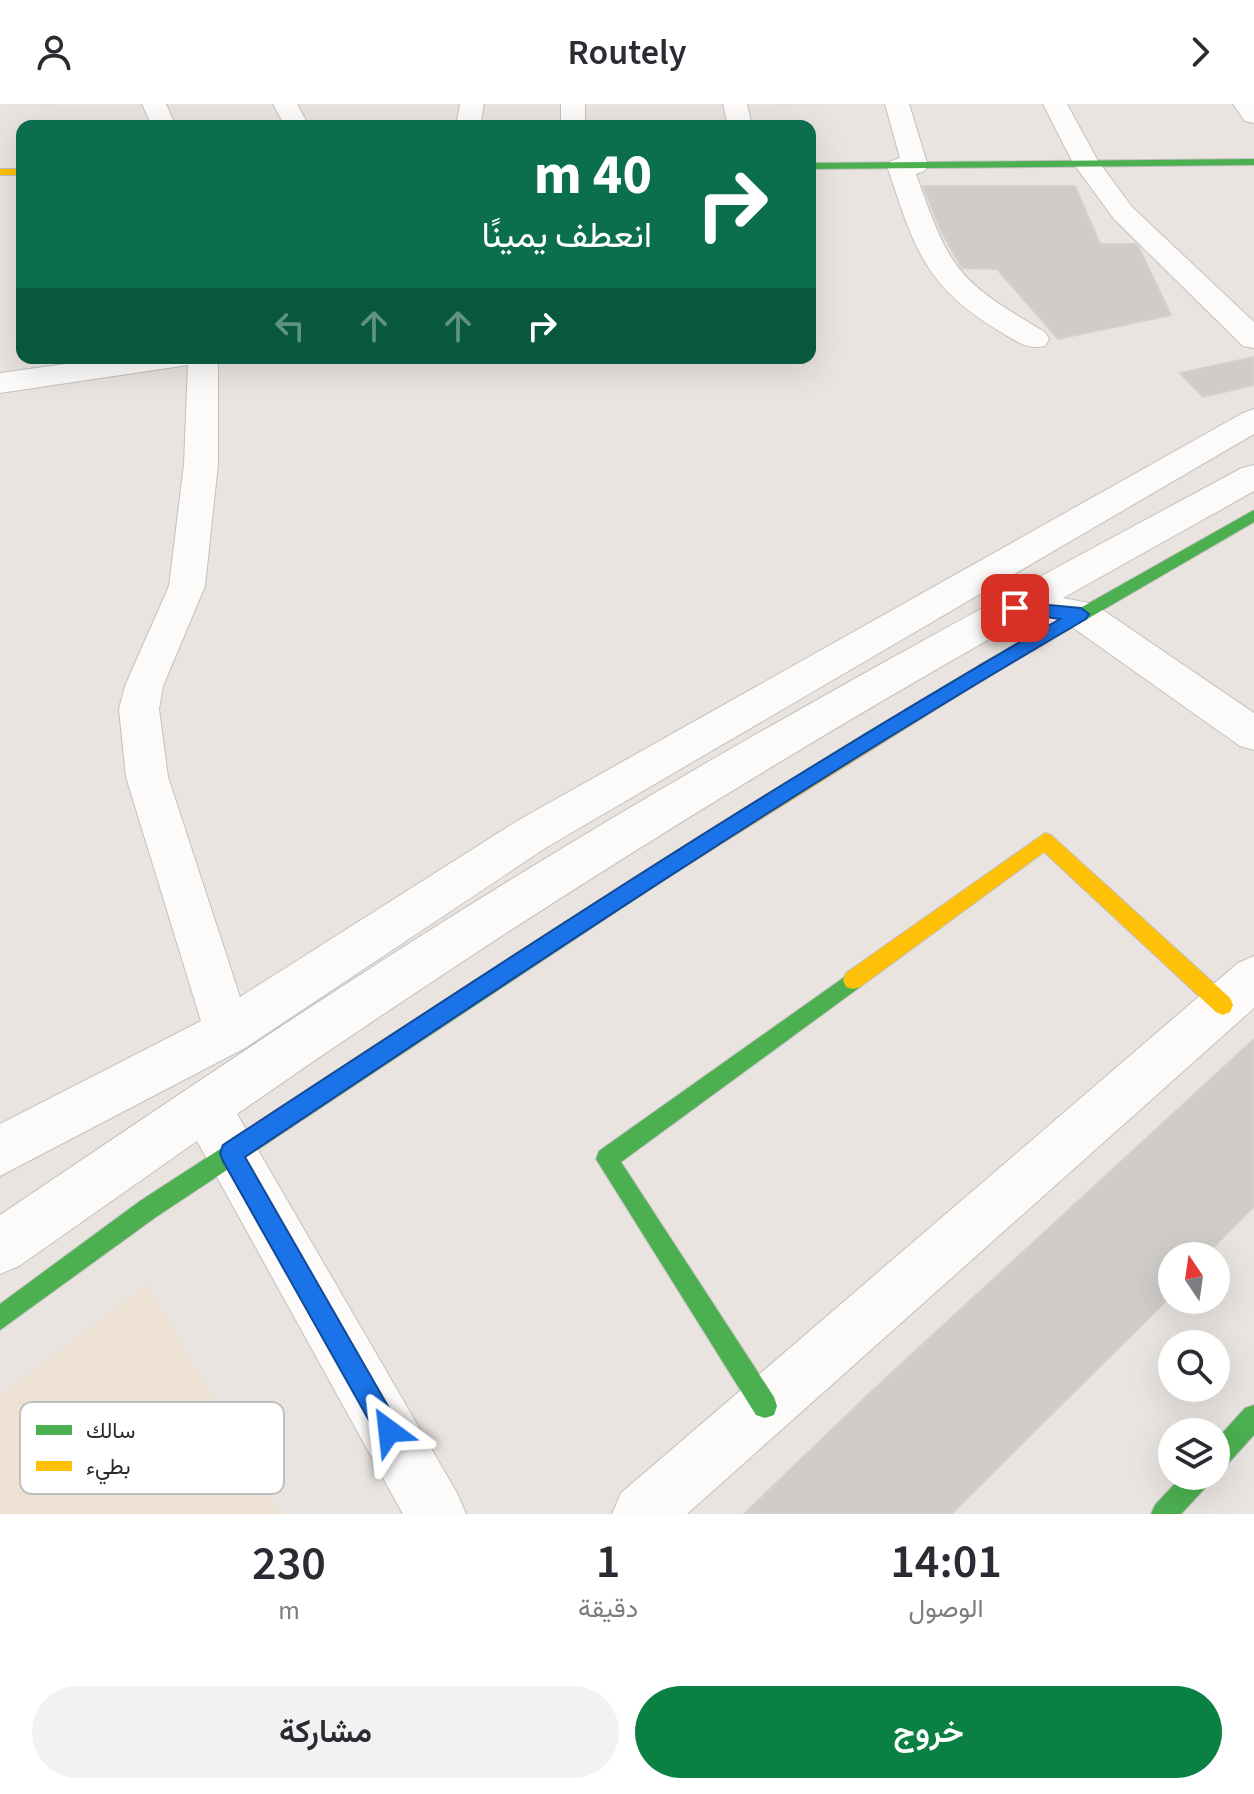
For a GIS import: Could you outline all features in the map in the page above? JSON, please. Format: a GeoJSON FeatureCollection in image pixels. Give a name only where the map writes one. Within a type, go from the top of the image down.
{"type":"FeatureCollection","features":[{"type":"Feature","properties":{"kind":"street"},"geometry":{"type":"LineString","coordinates":[[897,104],[908,166],[927,239],[948,277],[980,304],[1034,339]]}},
{"type":"Feature","properties":{"kind":"street"},"geometry":{"type":"LineString","coordinates":[[1055,104],[1086,163],[1123,213],[1254,339]]}},
{"type":"Feature","properties":{"kind":"street"},"geometry":{"type":"LineString","coordinates":[[1245,104],[1254,116]]}},
{"type":"Feature","properties":{"kind":"street"},"geometry":{"type":"LineString","coordinates":[[816,166],[1254,162]]}},
{"type":"Feature","properties":{"kind":"street"},"geometry":{"type":"LineString","coordinates":[[0,383],[135,364]]}},
{"type":"Feature","properties":{"kind":"street"},"geometry":{"type":"LineString","coordinates":[[203,364],[201,464],[189,575],[144,686],[139,709],[147,777],[228,1032]]}},
{"type":"Feature","properties":{"kind":"street"},"geometry":{"type":"LineString","coordinates":[[0,1151],[228,1032],[532,834],[1254,420]]}},
{"type":"Feature","properties":{"kind":"street"},"geometry":{"type":"LineString","coordinates":[[0,1247],[205,1106],[529,892],[774,745],[1254,476]]}},
{"type":"Feature","properties":{"kind":"street"},"geometry":{"type":"LineString","coordinates":[[0,1318],[148,1209],[582,921],[945,693],[1254,515]]}},
{"type":"Feature","properties":{"kind":"street"},"geometry":{"type":"LineString","coordinates":[[1015,608],[1081,614],[1254,734]]}},
{"type":"Feature","properties":{"kind":"street"},"geometry":{"type":"LineString","coordinates":[[642,1514],[1239,992],[1045,841],[607,1159],[765,1406]]}},
{"type":"Feature","properties":{"kind":"street"},"geometry":{"type":"LineString","coordinates":[[205,1106],[436,1514]]}},
{"type":"Feature","properties":{"kind":"street"},"geometry":{"type":"LineString","coordinates":[[1230,1443],[1254,1417]]}},
{"type":"Feature","properties":{"kind":"street"},"geometry":{"type":"LineString","coordinates":[[1164,1514],[1186,1490]]}},
{"type":"Feature","properties":{"kind":"shaded area"},"geometry":{"type":"Polygon","coordinates":[[[147,1284],[215,1402],[20,1402],[20,1494],[268,1494],[279,1514],[0,1514],[0,1396],[147,1284]]]}},
{"type":"Feature","properties":{"kind":"building"},"geometry":{"type":"Polygon","coordinates":[[[923,186],[1075,186],[1100,244],[1135,244],[1139,248],[1171,315],[1058,339],[997,269],[962,268],[941,231],[923,186]]]}},
{"type":"Feature","properties":{"kind":"building"},"geometry":{"type":"Polygon","coordinates":[[[1254,357],[1254,385],[1203,397],[1180,373],[1254,357]]]}},
{"type":"Feature","properties":{"kind":"building"},"geometry":{"type":"Polygon","coordinates":[[[1254,1039],[1254,1206],[1219,1242],[1158,1242],[1158,1309],[951,1514],[744,1514],[873,1390],[1254,1039]]]}},
{"type":"Feature","properties":{"kind":"traffic: fast"},"geometry":{"type":"LineString","coordinates":[[816,166],[1254,162]]}},
{"type":"Feature","properties":{"kind":"traffic: fast"},"geometry":{"type":"LineString","coordinates":[[985,670],[1254,515]]}},
{"type":"Feature","properties":{"kind":"traffic: fast"},"geometry":{"type":"LineString","coordinates":[[0,1318],[148,1209],[663,870]]}},
{"type":"Feature","properties":{"kind":"traffic: fast"},"geometry":{"type":"LineString","coordinates":[[765,1406],[607,1159],[853,980]]}},
{"type":"Feature","properties":{"kind":"traffic: fast"},"geometry":{"type":"LineString","coordinates":[[1230,1443],[1254,1417]]}},
{"type":"Feature","properties":{"kind":"traffic: fast"},"geometry":{"type":"LineString","coordinates":[[1164,1514],[1186,1490]]}},
{"type":"Feature","properties":{"kind":"traffic: slow"},"geometry":{"type":"LineString","coordinates":[[0,172],[16,172]]}},
{"type":"Feature","properties":{"kind":"traffic: slow"},"geometry":{"type":"LineString","coordinates":[[663,870],[985,670]]}},
{"type":"Feature","properties":{"kind":"traffic: slow"},"geometry":{"type":"LineString","coordinates":[[853,980],[1045,841],[1223,1005]]}},
{"type":"Feature","properties":{"kind":"route"},"geometry":{"type":"LineString","coordinates":[[389,1431],[231,1153],[582,921],[945,693],[1081,614],[1015,608]]}}]}
